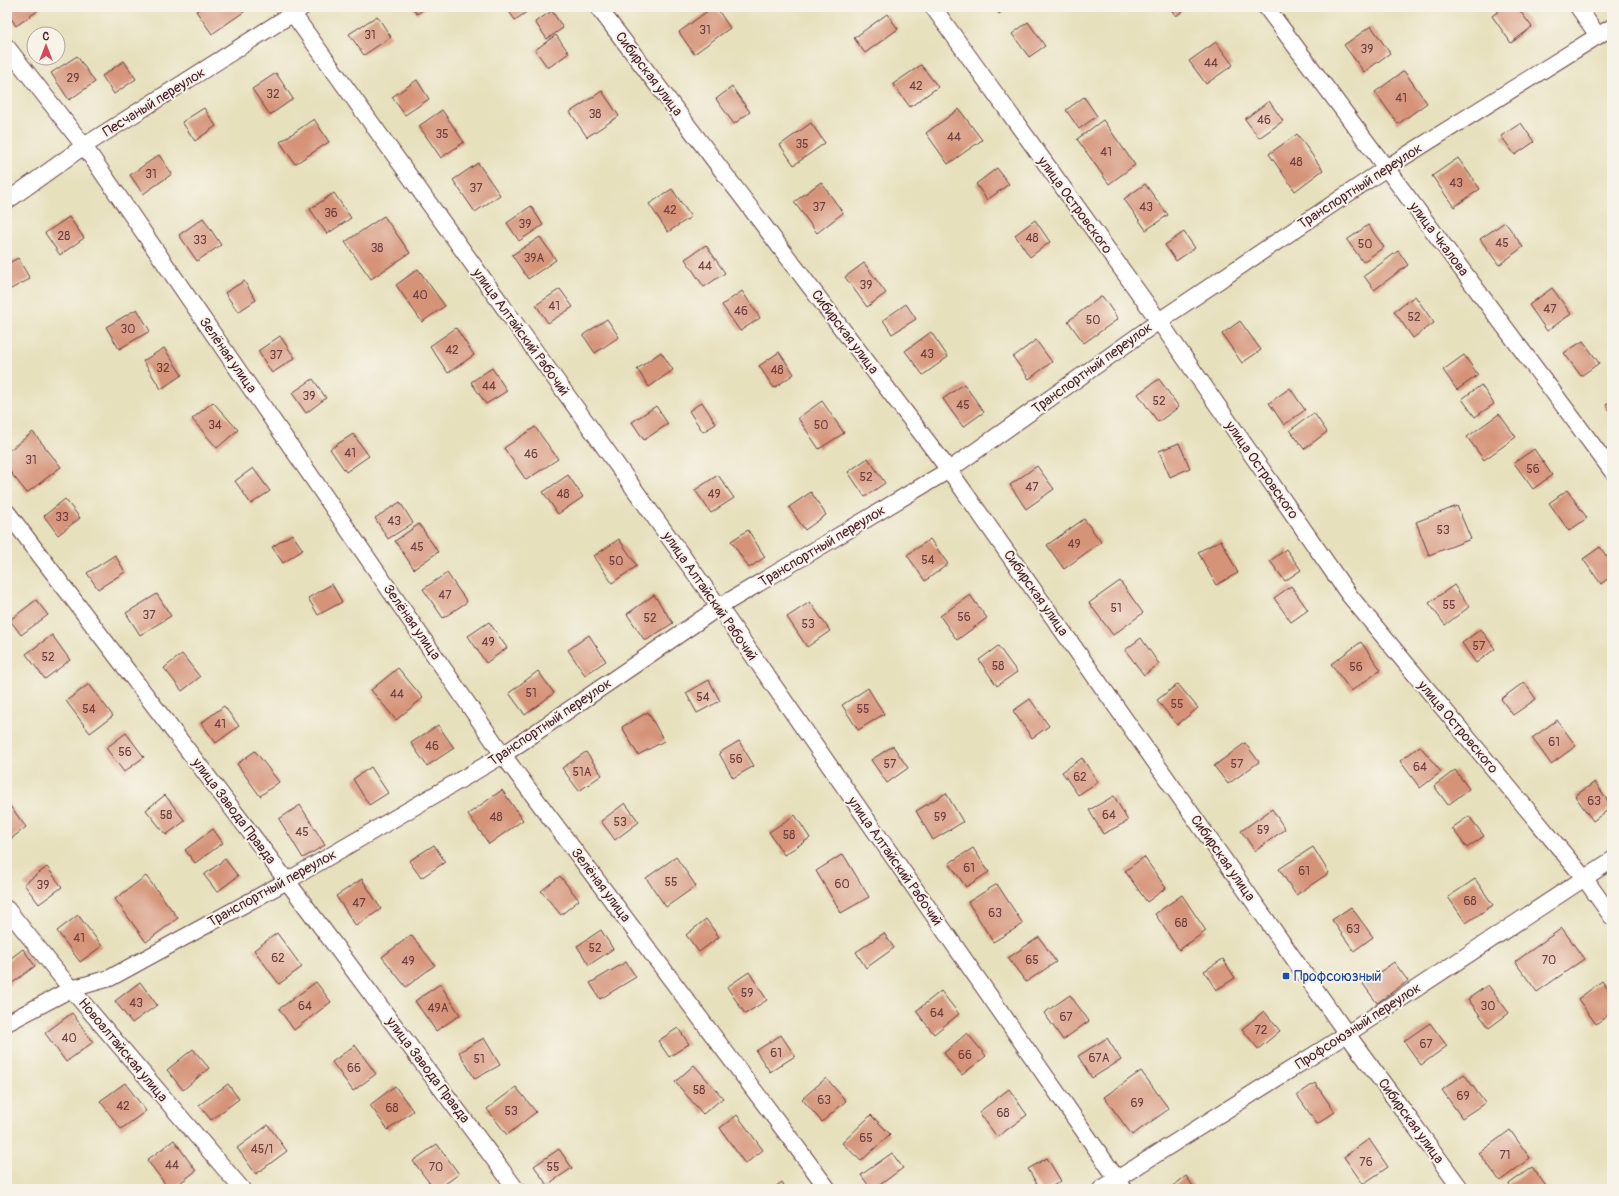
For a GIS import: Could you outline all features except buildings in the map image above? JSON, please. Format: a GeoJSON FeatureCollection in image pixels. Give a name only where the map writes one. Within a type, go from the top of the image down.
{"type":"FeatureCollection","features":[{"type":"Feature","properties":{"kind":"street","name":"Сибирская улица"},"geometry":{"type":"LineString","coordinates":[[598,7],[950,470],[1347,1034],[1461,1189]]}},
{"type":"Feature","properties":{"kind":"street","name":"улица Островского"},"geometry":{"type":"LineString","coordinates":[[933,7],[1159,321],[1349,595],[1585,879],[1612,917]]}},
{"type":"Feature","properties":{"kind":"street","name":"улица Чкалова"},"geometry":{"type":"LineString","coordinates":[[1266,7],[1612,471]]}},
{"type":"Feature","properties":{"kind":"street"},"geometry":{"type":"LineString","coordinates":[[1578,7],[1598,36]]}},
{"type":"Feature","properties":{"kind":"street","name":"Песчаный переулок"},"geometry":{"type":"LineString","coordinates":[[7,201],[84,146],[295,9]]}},
{"type":"Feature","properties":{"kind":"street","name":"улица Алтайский Рабочий"},"geometry":{"type":"LineString","coordinates":[[295,9],[719,608],[1120,1184]]}},
{"type":"Feature","properties":{"kind":"street","name":"Транспортный переулок"},"geometry":{"type":"LineString","coordinates":[[7,1023],[72,989],[110,978],[287,880],[503,755],[719,608],[950,470],[1159,321],[1386,168],[1612,27]]}},
{"type":"Feature","properties":{"kind":"street","name":"Зелёная улица"},"geometry":{"type":"LineString","coordinates":[[7,47],[84,146],[503,755],[828,1189]]}},
{"type":"Feature","properties":{"kind":"street","name":"улица Завода Правда"},"geometry":{"type":"LineString","coordinates":[[7,512],[287,880],[516,1189]]}},
{"type":"Feature","properties":{"kind":"street","name":"Профсоюзный переулок"},"geometry":{"type":"LineString","coordinates":[[1101,1189],[1120,1184],[1612,860]]}},
{"type":"Feature","properties":{"kind":"street","name":"Новоалтайская улица"},"geometry":{"type":"LineString","coordinates":[[7,909],[72,989],[242,1189]]}},
{"type":"Feature","properties":{"kind":"place","name":"Профсоюзный"},"geometry":{"type":"Point","coordinates":[1286,976]}}]}
